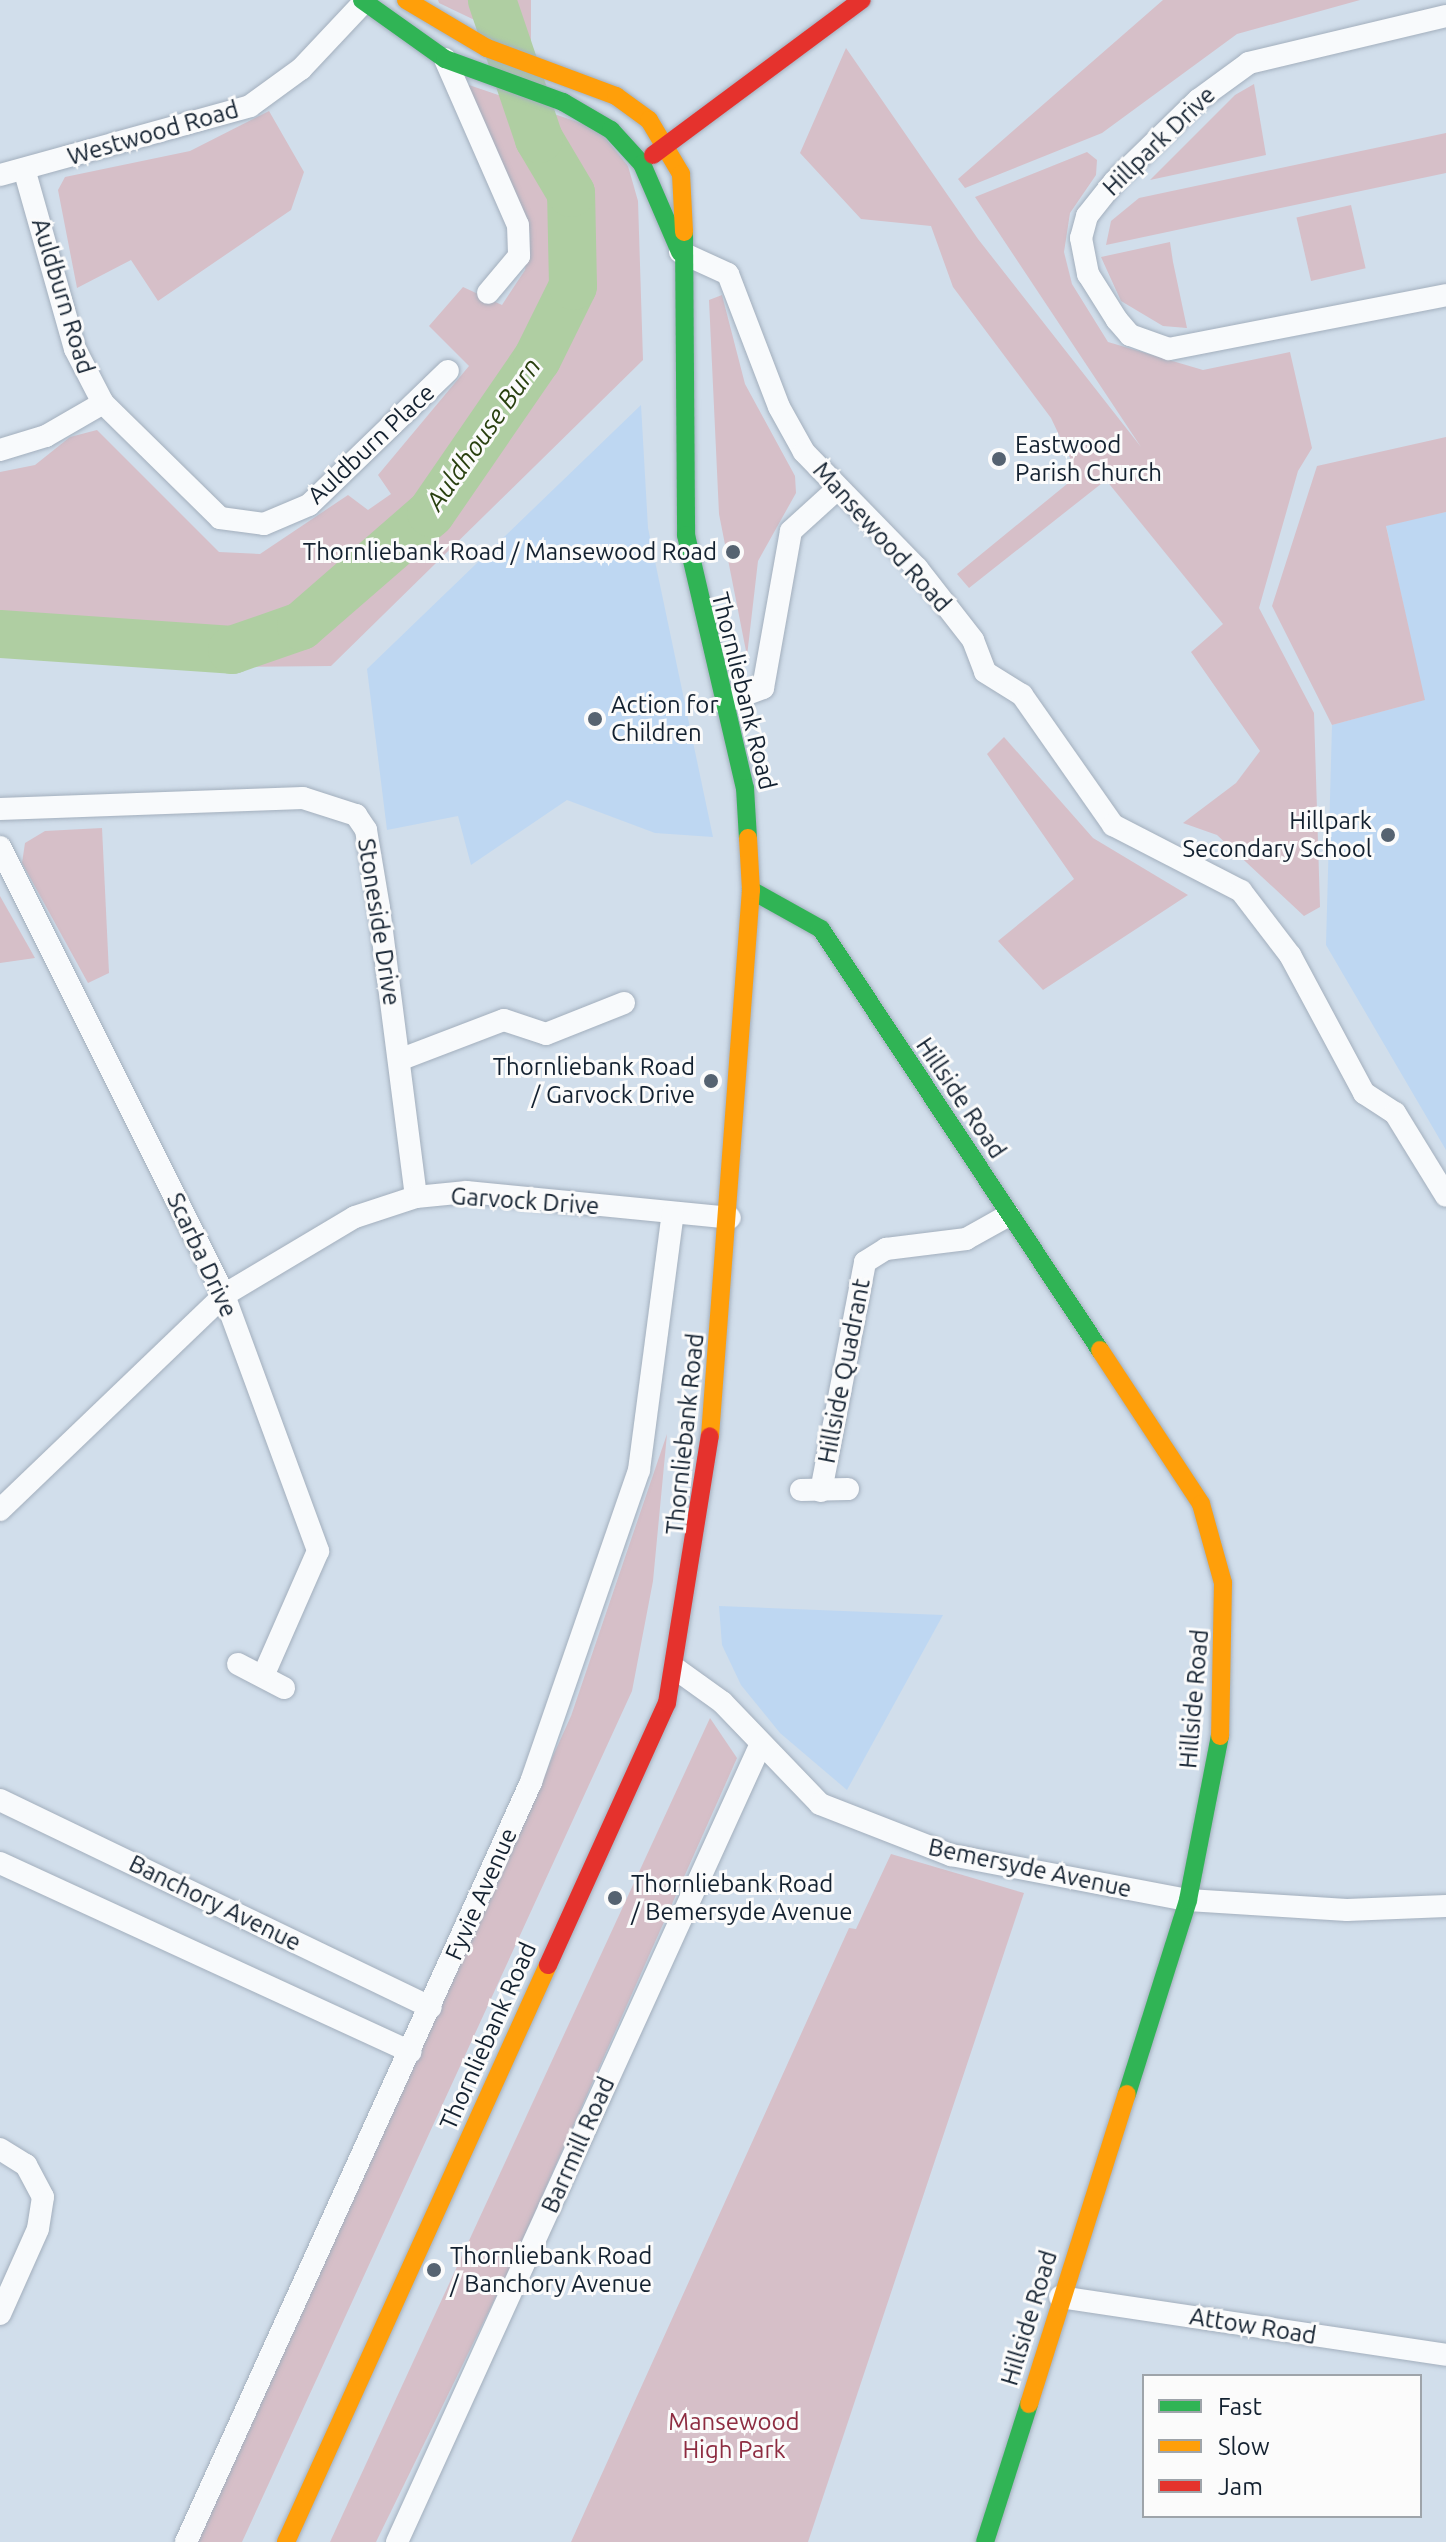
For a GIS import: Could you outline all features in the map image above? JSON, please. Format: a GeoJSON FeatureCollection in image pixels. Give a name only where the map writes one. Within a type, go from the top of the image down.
{"type":"FeatureCollection","features":[{"type":"Feature","properties":{"kind":"main road","name":"Thornliebank Road"},"geometry":{"type":"LineString","coordinates":[[286,2542],[667,1703],[676,1669],[705,1496],[730,1218],[751,890],[745,788],[686,535],[680,252],[686,194],[665,143],[616,96],[487,48],[406,0]]}},
{"type":"Feature","properties":{"kind":"main road"},"geometry":{"type":"LineString","coordinates":[[642,164],[665,143],[862,0]]}},
{"type":"Feature","properties":{"kind":"main road","name":"Thornliebank Road"},"geometry":{"type":"LineString","coordinates":[[364,1],[445,59],[563,102],[611,130],[642,164],[680,252]]}},
{"type":"Feature","properties":{"kind":"main road","name":"Hillside Road"},"geometry":{"type":"LineString","coordinates":[[751,890],[821,929],[1146,1416],[1211,1533],[1227,1642],[1221,1729],[1188,1900],[985,2542]]}},
{"type":"Feature","properties":{"kind":"street","name":"Westwood Road"},"geometry":{"type":"LineString","coordinates":[[0,175],[250,106],[301,69],[364,1]]}},
{"type":"Feature","properties":{"kind":"street","name":"Hillpark Drive"},"geometry":{"type":"LineString","coordinates":[[1446,16],[1283,51],[1223,79],[1095,205],[1081,256],[1099,296],[1130,335],[1169,349],[1446,295]]}},
{"type":"Feature","properties":{"kind":"street"},"geometry":{"type":"LineString","coordinates":[[445,59],[518,225],[519,256],[488,293]]}},
{"type":"Feature","properties":{"kind":"street","name":"Auldburn Road"},"geometry":{"type":"LineString","coordinates":[[0,450],[46,436],[103,403],[75,349],[24,169]]}},
{"type":"Feature","properties":{"kind":"street","name":"Mansewood Road"},"geometry":{"type":"LineString","coordinates":[[680,252],[716,265],[737,287],[779,407],[836,490],[917,568],[973,640],[985,672],[1022,695],[1113,825],[1166,858],[1241,891],[1290,955],[1364,1093],[1395,1113],[1446,1196]]}},
{"type":"Feature","properties":{"kind":"street","name":"Auldburn Place"},"geometry":{"type":"LineString","coordinates":[[103,403],[220,518],[264,524],[309,505],[448,371]]}},
{"type":"Feature","properties":{"kind":"street"},"geometry":{"type":"LineString","coordinates":[[723,703],[763,688],[791,531],[836,490]]}},
{"type":"Feature","properties":{"kind":"street","name":"Stoneside Drive"},"geometry":{"type":"LineString","coordinates":[[0,809],[303,798],[356,815],[366,830],[416,1197]]}},
{"type":"Feature","properties":{"kind":"street","name":"Scarba Drive"},"geometry":{"type":"LineString","coordinates":[[0,847],[224,1295],[318,1551],[263,1676]]}},
{"type":"Feature","properties":{"kind":"street"},"geometry":{"type":"LineString","coordinates":[[399,1060],[504,1020],[546,1034],[624,1003]]}},
{"type":"Feature","properties":{"kind":"street","name":"Garvock Drive"},"geometry":{"type":"LineString","coordinates":[[3,1499],[224,1295],[355,1217],[416,1197],[467,1192],[730,1218]]}},
{"type":"Feature","properties":{"kind":"street","name":"Fyvie Avenue"},"geometry":{"type":"LineString","coordinates":[[186,2542],[531,1782],[639,1470],[673,1213]]}},
{"type":"Feature","properties":{"kind":"street","name":"Hillside Quadrant"},"geometry":{"type":"LineString","coordinates":[[848,1489],[811,1490],[865,1262],[886,1249],[966,1239],[1009,1215]]}},
{"type":"Feature","properties":{"kind":"street"},"geometry":{"type":"LineString","coordinates":[[238,1664],[284,1688]]}},
{"type":"Feature","properties":{"kind":"street","name":"Bemersyde Avenue"},"geometry":{"type":"LineString","coordinates":[[676,1669],[722,1702],[759,1748],[820,1804],[867,1826],[1067,1882],[1188,1900],[1347,1910],[1446,1906]]}},
{"type":"Feature","properties":{"kind":"street","name":"Barrmill Road"},"geometry":{"type":"LineString","coordinates":[[397,2542],[759,1748]]}},
{"type":"Feature","properties":{"kind":"street","name":"Banchory Avenue"},"geometry":{"type":"LineString","coordinates":[[0,1800],[431,2007]]}},
{"type":"Feature","properties":{"kind":"street"},"geometry":{"type":"LineString","coordinates":[[0,1863],[411,2052]]}},
{"type":"Feature","properties":{"kind":"street"},"geometry":{"type":"LineString","coordinates":[[0,2149],[26,2165],[43,2197],[38,2229],[0,2314]]}},
{"type":"Feature","properties":{"kind":"street","name":"Attow Road"},"geometry":{"type":"LineString","coordinates":[[1060,2297],[1446,2355]]}},
{"type":"Feature","properties":{"kind":"shaded area"},"geometry":{"type":"Polygon","coordinates":[[[641,405],[648,528],[713,837],[655,833],[567,800],[471,865],[458,816],[387,830],[367,669],[641,405]]]}},
{"type":"Feature","properties":{"kind":"shaded area","name":"Hillpark Secondary School"},"geometry":{"type":"Polygon","coordinates":[[[1446,512],[1446,1150],[1326,945],[1332,725],[1424,700],[1386,525],[1446,512]]]}},
{"type":"Feature","properties":{"kind":"shaded area"},"geometry":{"type":"Polygon","coordinates":[[[719,1606],[943,1615],[847,1790],[780,1733],[741,1685],[722,1645],[719,1606]]]}},
{"type":"Feature","properties":{"kind":"green space"},"geometry":{"type":"Polygon","coordinates":[[[438,0],[531,0],[531,47],[439,3],[438,0]]]}},
{"type":"Feature","properties":{"kind":"green space"},"geometry":{"type":"Polygon","coordinates":[[[1163,0],[1360,0],[1237,34],[1102,133],[965,188],[958,179],[1163,0]]]}},
{"type":"Feature","properties":{"kind":"green space"},"geometry":{"type":"Polygon","coordinates":[[[846,48],[978,239],[1141,447],[975,197],[1087,152],[1097,160],[1096,175],[1070,213],[1064,252],[1072,284],[1108,342],[1203,370],[1290,352],[1312,448],[1298,471],[1259,608],[1314,713],[1320,907],[1304,916],[1217,835],[1183,823],[1236,783],[1260,751],[1191,652],[1223,624],[1106,480],[969,588],[957,574],[1078,475],[1051,418],[953,287],[931,226],[861,219],[800,153],[846,48]]]}},
{"type":"Feature","properties":{"kind":"green space"},"geometry":{"type":"Polygon","coordinates":[[[466,84],[598,129],[628,166],[638,201],[643,360],[331,666],[231,667],[225,637],[0,621],[0,472],[35,465],[70,437],[97,430],[219,552],[260,554],[348,495],[368,510],[391,494],[378,475],[469,366],[429,326],[463,287],[502,305],[525,270],[530,234],[466,84]]]}},
{"type":"Feature","properties":{"kind":"green space"},"geometry":{"type":"Polygon","coordinates":[[[1254,84],[1266,155],[1150,180],[1235,95],[1254,84]]]}},
{"type":"Feature","properties":{"kind":"green space"},"geometry":{"type":"Polygon","coordinates":[[[269,111],[304,172],[291,210],[158,301],[131,260],[77,288],[58,190],[65,177],[190,151],[269,111]]]}},
{"type":"Feature","properties":{"kind":"green space"},"geometry":{"type":"Polygon","coordinates":[[[1446,133],[1446,173],[1106,245],[1111,221],[1139,198],[1446,133]]]}},
{"type":"Feature","properties":{"kind":"green space"},"geometry":{"type":"Polygon","coordinates":[[[1351,205],[1366,268],[1311,281],[1296,218],[1351,205]]]}},
{"type":"Feature","properties":{"kind":"green space"},"geometry":{"type":"Polygon","coordinates":[[[1170,242],[1187,328],[1163,326],[1121,301],[1101,257],[1170,242]]]}},
{"type":"Feature","properties":{"kind":"green space"},"geometry":{"type":"Polygon","coordinates":[[[722,295],[745,384],[795,476],[796,493],[758,561],[747,656],[719,514],[709,300],[722,295]]]}},
{"type":"Feature","properties":{"kind":"green space"},"geometry":{"type":"Polygon","coordinates":[[[1446,437],[1446,512],[1386,526],[1425,700],[1332,725],[1272,606],[1317,466],[1446,437]]]}},
{"type":"Feature","properties":{"kind":"green space"},"geometry":{"type":"Polygon","coordinates":[[[0,643],[201,658],[202,667],[0,656],[0,643]]]}},
{"type":"Feature","properties":{"kind":"green space"},"geometry":{"type":"Polygon","coordinates":[[[1004,737],[1093,838],[1188,895],[1043,990],[998,941],[1074,879],[987,754],[1004,737]]]}},
{"type":"Feature","properties":{"kind":"green space"},"geometry":{"type":"Polygon","coordinates":[[[102,828],[109,973],[88,983],[22,863],[25,843],[45,831],[102,828]]]}},
{"type":"Feature","properties":{"kind":"green space"},"geometry":{"type":"Polygon","coordinates":[[[0,896],[35,958],[0,963],[0,896]]]}},
{"type":"Feature","properties":{"kind":"green space"},"geometry":{"type":"Polygon","coordinates":[[[667,1434],[653,1581],[632,1691],[242,2542],[198,2542],[571,1716],[667,1434]]]}},
{"type":"Feature","properties":{"kind":"green space"},"geometry":{"type":"Polygon","coordinates":[[[710,1718],[737,1758],[509,2270],[376,2542],[330,2542],[710,1718]]]}},
{"type":"Feature","properties":{"kind":"green space","name":"Mansewood High Park"},"geometry":{"type":"Polygon","coordinates":[[[891,1854],[1024,1893],[808,2542],[571,2542],[849,1928],[856,1929],[891,1854]]]}},
{"type":"Feature","properties":{"kind":"waterway","name":"Auldhouse Burn"},"geometry":{"type":"LineString","coordinates":[[0,634],[232,650],[301,626],[431,513],[537,359],[573,286],[571,193],[539,139],[492,0]]}},
{"type":"Feature","properties":{"kind":"traffic: fast"},"geometry":{"type":"LineString","coordinates":[[362,0],[445,59],[563,102],[611,130],[642,164],[680,252]]}},
{"type":"Feature","properties":{"kind":"traffic: fast"},"geometry":{"type":"LineString","coordinates":[[684,232],[686,535],[745,788],[748,838]]}},
{"type":"Feature","properties":{"kind":"traffic: fast"},"geometry":{"type":"LineString","coordinates":[[751,890],[821,929],[1100,1350]]}},
{"type":"Feature","properties":{"kind":"traffic: fast"},"geometry":{"type":"LineString","coordinates":[[1127,2094],[1188,1900],[1220,1736]]}},
{"type":"Feature","properties":{"kind":"traffic: fast"},"geometry":{"type":"LineString","coordinates":[[985,2542],[1029,2404]]}},
{"type":"Feature","properties":{"kind":"traffic: slow"},"geometry":{"type":"LineString","coordinates":[[406,0],[487,48],[616,96],[649,120],[681,174],[684,232]]}},
{"type":"Feature","properties":{"kind":"traffic: slow"},"geometry":{"type":"LineString","coordinates":[[710,1436],[751,890],[748,838]]}},
{"type":"Feature","properties":{"kind":"traffic: slow"},"geometry":{"type":"LineString","coordinates":[[1100,1350],[1201,1504],[1223,1583],[1220,1736]]}},
{"type":"Feature","properties":{"kind":"traffic: slow"},"geometry":{"type":"LineString","coordinates":[[286,2542],[548,1965]]}},
{"type":"Feature","properties":{"kind":"traffic: slow"},"geometry":{"type":"LineString","coordinates":[[1029,2404],[1127,2094]]}},
{"type":"Feature","properties":{"kind":"traffic: jam"},"geometry":{"type":"LineString","coordinates":[[653,155],[862,0]]}},
{"type":"Feature","properties":{"kind":"traffic: jam"},"geometry":{"type":"LineString","coordinates":[[548,1965],[667,1703],[710,1436]]}},
{"type":"Feature","properties":{"kind":"place","name":"Eastwood Parish Church"},"geometry":{"type":"Point","coordinates":[999,459]}},
{"type":"Feature","properties":{"kind":"place","name":"Thornliebank Road / Mansewood Road"},"geometry":{"type":"Point","coordinates":[733,552]}},
{"type":"Feature","properties":{"kind":"place","name":"Action for Children"},"geometry":{"type":"Point","coordinates":[595,719]}},
{"type":"Feature","properties":{"kind":"place","name":"Hillpark Secondary School"},"geometry":{"type":"Point","coordinates":[1388,835]}},
{"type":"Feature","properties":{"kind":"place","name":"Thornliebank Road / Garvock Drive"},"geometry":{"type":"Point","coordinates":[711,1081]}},
{"type":"Feature","properties":{"kind":"place","name":"Thornliebank Road / Bemersyde Avenue"},"geometry":{"type":"Point","coordinates":[615,1898]}},
{"type":"Feature","properties":{"kind":"place","name":"Thornliebank Road / Banchory Avenue"},"geometry":{"type":"Point","coordinates":[434,2270]}}]}
